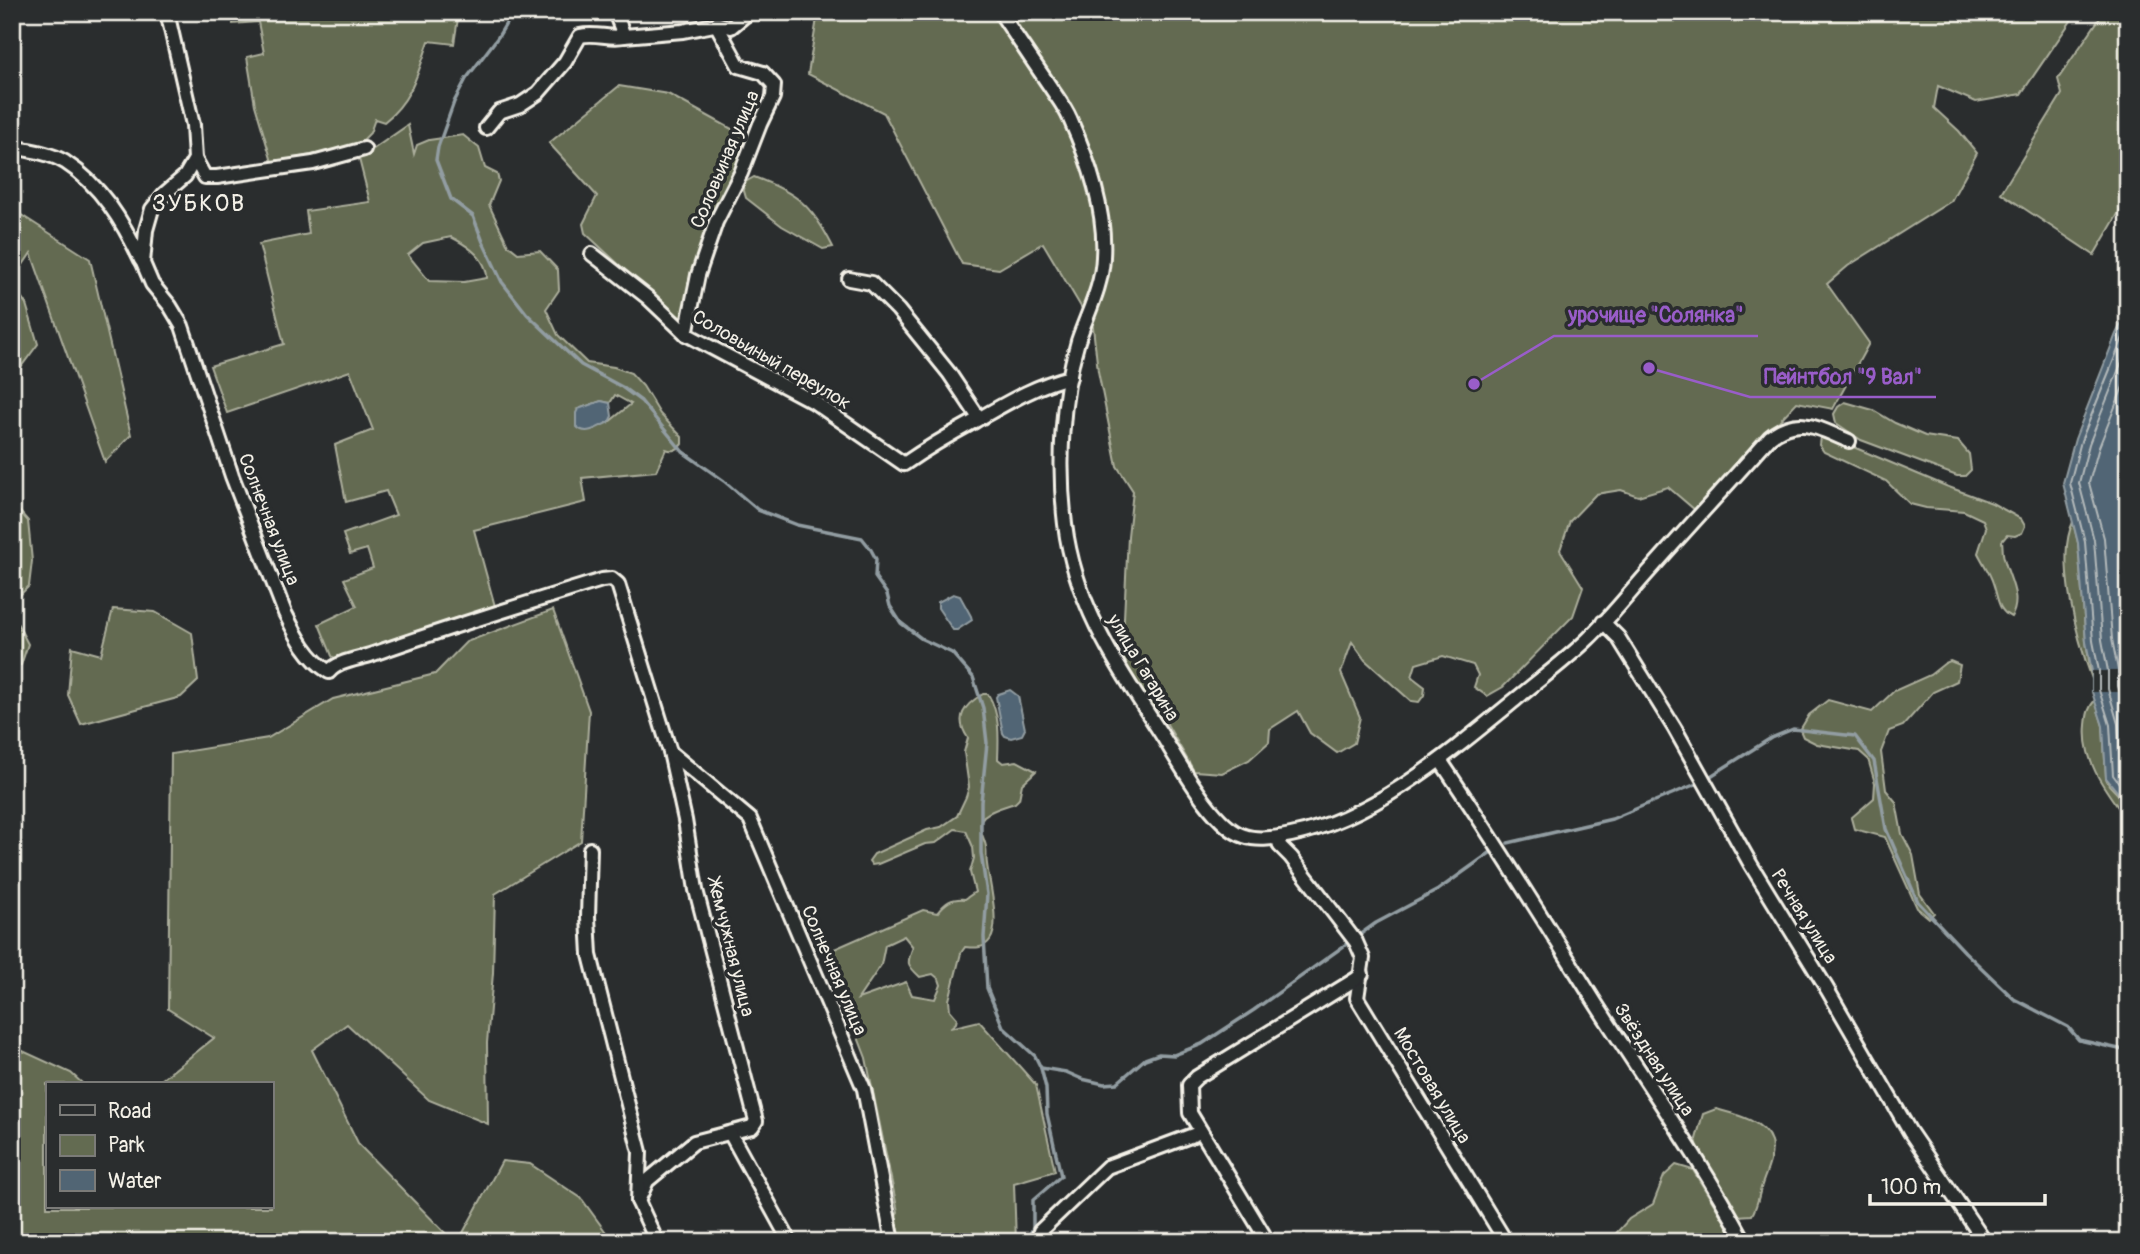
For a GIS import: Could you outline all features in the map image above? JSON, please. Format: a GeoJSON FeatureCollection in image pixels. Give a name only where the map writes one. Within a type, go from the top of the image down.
{"type":"FeatureCollection","features":[{"type":"Feature","properties":{"kind":"street"},"geometry":{"type":"LineString","coordinates":[[167,12],[193,125],[195,159],[205,177],[313,163],[364,149]]}},
{"type":"Feature","properties":{"kind":"street"},"geometry":{"type":"LineString","coordinates":[[615,12],[624,36]]}},
{"type":"Feature","properties":{"kind":"street"},"geometry":{"type":"LineString","coordinates":[[486,128],[499,112],[520,105],[538,93],[565,62],[580,36],[591,33],[615,38],[683,31],[716,24],[731,27],[749,12]]}},
{"type":"Feature","properties":{"kind":"street","name":"улица Гагарина"},"geometry":{"type":"LineString","coordinates":[[1000,12],[1069,116],[1091,177],[1103,222],[1103,261],[1070,377],[1063,437],[1065,522],[1071,562],[1080,591],[1105,646],[1215,814],[1227,828],[1243,836],[1278,838],[1314,831],[1359,811],[1440,760],[1588,639],[1763,445],[1780,430],[1795,424],[1809,425],[1849,441]]}},
{"type":"Feature","properties":{"kind":"street","name":"Соловьиная улица"},"geometry":{"type":"LineString","coordinates":[[686,334],[698,275],[716,222],[741,173],[773,97],[774,85],[763,74],[739,66],[716,24]]}},
{"type":"Feature","properties":{"kind":"street"},"geometry":{"type":"LineString","coordinates":[[12,147],[63,161],[97,188],[127,231],[143,263]]}},
{"type":"Feature","properties":{"kind":"street"},"geometry":{"type":"LineString","coordinates":[[143,263],[146,230],[152,209],[164,194],[185,176],[195,159]]}},
{"type":"Feature","properties":{"kind":"street","name":"Соловьиный переулок"},"geometry":{"type":"LineString","coordinates":[[592,254],[647,297],[686,334],[814,402],[904,464],[979,418]]}},
{"type":"Feature","properties":{"kind":"street","name":"Солнечная улица"},"geometry":{"type":"LineString","coordinates":[[143,263],[152,284],[177,314],[232,476],[285,613],[295,634],[317,664],[329,672],[333,667],[454,625],[602,580],[612,579],[618,584],[670,752],[750,818],[864,1088],[893,1242]]}},
{"type":"Feature","properties":{"kind":"street"},"geometry":{"type":"LineString","coordinates":[[849,279],[871,284],[898,310],[949,373],[979,418],[1048,382],[1070,377]]}},
{"type":"Feature","properties":{"kind":"street","name":"Речная улица"},"geometry":{"type":"LineString","coordinates":[[1604,622],[1618,637],[1675,729],[1751,865],[1910,1132],[1984,1242]]}},
{"type":"Feature","properties":{"kind":"street","name":"Жемчужная улица"},"geometry":{"type":"LineString","coordinates":[[638,1201],[647,1181],[694,1142],[752,1127],[757,1121],[696,890],[685,820],[670,752]]}},
{"type":"Feature","properties":{"kind":"street","name":"Звёздная улица"},"geometry":{"type":"LineString","coordinates":[[1440,760],[1492,836],[1664,1107],[1745,1242]]}},
{"type":"Feature","properties":{"kind":"street","name":"Мостовая улица"},"geometry":{"type":"LineString","coordinates":[[1278,838],[1280,846],[1354,939],[1363,957],[1357,998],[1506,1242]]}},
{"type":"Feature","properties":{"kind":"street"},"geometry":{"type":"LineString","coordinates":[[590,849],[588,942],[640,1152],[638,1201],[657,1242]]}},
{"type":"Feature","properties":{"kind":"street"},"geometry":{"type":"LineString","coordinates":[[1268,1242],[1190,1113],[1189,1086],[1197,1077],[1362,974]]}},
{"type":"Feature","properties":{"kind":"street"},"geometry":{"type":"LineString","coordinates":[[1038,1242],[1040,1231],[1107,1167],[1201,1132]]}},
{"type":"Feature","properties":{"kind":"street"},"geometry":{"type":"LineString","coordinates":[[730,1133],[790,1242]]}},
{"type":"Feature","properties":{"kind":"green space"},"geometry":{"type":"Polygon","coordinates":[[[233,12],[459,12],[454,44],[429,41],[408,95],[394,114],[384,122],[375,119],[370,133],[356,147],[272,162],[255,105],[247,57],[264,53],[258,22],[233,24],[233,12]]]}},
{"type":"Feature","properties":{"kind":"green space"},"geometry":{"type":"Polygon","coordinates":[[[818,12],[2077,12],[2021,94],[1976,102],[1938,86],[1934,108],[1959,131],[1977,153],[1951,201],[1848,266],[1827,284],[1869,343],[1833,409],[1797,402],[1695,510],[1668,487],[1638,496],[1621,490],[1596,494],[1570,521],[1560,550],[1583,587],[1573,616],[1503,687],[1487,696],[1474,687],[1478,675],[1473,665],[1443,656],[1416,664],[1412,677],[1425,687],[1424,695],[1419,702],[1411,701],[1365,660],[1352,642],[1341,673],[1360,717],[1354,743],[1337,753],[1310,733],[1298,711],[1270,729],[1269,742],[1249,760],[1222,773],[1194,771],[1160,712],[1138,689],[1122,659],[1133,491],[1117,466],[1098,371],[1093,327],[1043,243],[999,269],[962,264],[884,113],[808,74],[818,12]]]}},
{"type":"Feature","properties":{"kind":"green space"},"geometry":{"type":"Polygon","coordinates":[[[2104,12],[2128,12],[2128,197],[2094,255],[2001,193],[2062,94],[2058,79],[2104,12]]]}},
{"type":"Feature","properties":{"kind":"green space"},"geometry":{"type":"Polygon","coordinates":[[[619,86],[668,94],[750,139],[713,214],[695,269],[682,323],[585,233],[583,224],[597,196],[549,143],[619,86]]]}},
{"type":"Feature","properties":{"kind":"green space"},"geometry":{"type":"Polygon","coordinates":[[[408,125],[414,154],[417,145],[429,140],[463,135],[479,148],[485,168],[497,174],[499,181],[489,205],[508,245],[518,253],[540,251],[558,270],[559,290],[546,309],[558,335],[587,363],[631,373],[643,386],[660,414],[682,437],[682,444],[675,450],[666,449],[656,471],[582,478],[586,502],[474,530],[496,610],[344,666],[332,656],[319,624],[357,606],[344,579],[373,568],[367,549],[350,554],[343,534],[396,515],[386,491],[346,502],[335,445],[373,430],[350,371],[227,413],[210,366],[284,344],[259,244],[309,234],[306,211],[370,202],[359,159],[408,125]],[[451,237],[423,243],[408,255],[429,281],[464,282],[487,278],[480,258],[451,237]],[[615,395],[610,403],[601,401],[578,409],[609,422],[631,404],[615,395]]]}},
{"type":"Feature","properties":{"kind":"green space"},"geometry":{"type":"Polygon","coordinates":[[[754,177],[782,189],[802,202],[818,221],[833,247],[823,249],[782,226],[746,198],[742,184],[754,177]]]}},
{"type":"Feature","properties":{"kind":"green space"},"geometry":{"type":"Polygon","coordinates":[[[12,209],[90,259],[131,435],[105,462],[31,253],[12,281],[12,209]]]}},
{"type":"Feature","properties":{"kind":"green space"},"geometry":{"type":"Polygon","coordinates":[[[12,283],[26,304],[38,344],[12,379],[12,283]]]}},
{"type":"Feature","properties":{"kind":"green space"},"geometry":{"type":"Polygon","coordinates":[[[1845,402],[1873,410],[1925,436],[1958,441],[1969,454],[1971,470],[1965,476],[1957,476],[1861,440],[1836,423],[1834,414],[1845,402]]]}},
{"type":"Feature","properties":{"kind":"green space"},"geometry":{"type":"Polygon","coordinates":[[[1825,435],[1992,503],[2021,519],[2025,526],[2022,533],[2007,535],[2002,541],[2003,556],[2016,602],[2011,617],[2000,607],[1992,579],[1978,553],[1986,528],[1983,520],[1964,511],[1910,504],[1886,481],[1824,452],[1819,445],[1820,437],[1825,435]]]}},
{"type":"Feature","properties":{"kind":"green space"},"geometry":{"type":"Polygon","coordinates":[[[12,503],[28,521],[32,561],[29,586],[12,603],[12,503]]]}},
{"type":"Feature","properties":{"kind":"green space"},"geometry":{"type":"Polygon","coordinates":[[[2073,522],[2078,543],[2086,642],[2092,679],[2075,623],[2067,578],[2068,538],[2073,522]]]}},
{"type":"Feature","properties":{"kind":"green space"},"geometry":{"type":"Polygon","coordinates":[[[113,609],[155,612],[192,633],[198,681],[181,697],[81,724],[68,695],[72,647],[101,655],[113,609]]]}},
{"type":"Feature","properties":{"kind":"green space"},"geometry":{"type":"Polygon","coordinates":[[[553,610],[589,711],[581,841],[495,894],[493,973],[487,1043],[488,1124],[429,1100],[347,1024],[312,1050],[359,1145],[454,1242],[12,1242],[12,1046],[71,1073],[81,1082],[46,1082],[46,1208],[273,1208],[273,1082],[159,1082],[214,1038],[168,1009],[171,754],[268,738],[333,699],[435,674],[466,642],[553,610]]]}},
{"type":"Feature","properties":{"kind":"green space"},"geometry":{"type":"Polygon","coordinates":[[[12,618],[28,644],[21,665],[12,665],[12,618]]]}},
{"type":"Feature","properties":{"kind":"green space"},"geometry":{"type":"Polygon","coordinates":[[[1950,661],[1960,665],[1957,681],[1933,692],[1903,726],[1889,731],[1881,752],[1886,790],[1896,802],[1902,834],[1913,855],[1920,894],[1934,913],[1929,918],[1917,908],[1885,837],[1854,829],[1851,818],[1874,798],[1875,783],[1868,759],[1859,751],[1817,744],[1803,737],[1800,730],[1809,715],[1828,700],[1872,712],[1894,691],[1930,675],[1950,661]]]}},
{"type":"Feature","properties":{"kind":"green space"},"geometry":{"type":"Polygon","coordinates":[[[988,694],[995,709],[998,759],[1003,763],[1017,761],[1036,771],[1022,784],[1019,799],[1015,803],[991,812],[981,820],[980,828],[986,847],[993,903],[993,933],[985,945],[965,947],[961,953],[949,1000],[950,1010],[957,1018],[950,1028],[979,1021],[1036,1085],[1055,1171],[1014,1183],[1016,1242],[897,1242],[893,1219],[898,1212],[866,1058],[828,959],[832,950],[923,910],[937,913],[949,902],[965,899],[975,892],[970,872],[974,858],[973,847],[966,831],[955,829],[936,843],[925,844],[878,864],[872,865],[869,861],[874,854],[927,830],[941,827],[957,816],[969,787],[964,752],[968,738],[962,718],[966,707],[976,698],[988,694]],[[904,936],[885,945],[881,965],[858,999],[906,982],[912,995],[935,999],[941,985],[939,979],[933,974],[920,977],[912,970],[909,961],[913,947],[904,936]]]}},
{"type":"Feature","properties":{"kind":"green space"},"geometry":{"type":"Polygon","coordinates":[[[2095,700],[2103,726],[2106,778],[2128,805],[2128,821],[2098,776],[2088,752],[2087,718],[2095,700]]]}},
{"type":"Feature","properties":{"kind":"green space"},"geometry":{"type":"Polygon","coordinates":[[[1716,1109],[1755,1123],[1771,1141],[1770,1161],[1752,1215],[1737,1216],[1701,1160],[1696,1139],[1703,1114],[1716,1109]]]}},
{"type":"Feature","properties":{"kind":"green space"},"geometry":{"type":"Polygon","coordinates":[[[502,1161],[530,1164],[581,1198],[613,1242],[458,1242],[502,1161]]]}},
{"type":"Feature","properties":{"kind":"green space"},"geometry":{"type":"Polygon","coordinates":[[[1676,1165],[1693,1170],[1737,1242],[1608,1242],[1629,1219],[1653,1204],[1664,1176],[1676,1165]]]}},
{"type":"Feature","properties":{"kind":"water"},"geometry":{"type":"Polygon","coordinates":[[[2128,310],[2128,805],[2106,778],[2103,726],[2092,692],[2092,671],[2086,642],[2078,543],[2063,483],[2075,439],[2128,310]]]}},
{"type":"Feature","properties":{"kind":"water"},"geometry":{"type":"Polygon","coordinates":[[[601,401],[610,403],[612,416],[609,422],[588,431],[576,426],[578,409],[601,401]]]}},
{"type":"Feature","properties":{"kind":"water"},"geometry":{"type":"Polygon","coordinates":[[[953,594],[960,596],[972,620],[957,630],[953,630],[938,608],[938,602],[953,594]]]}},
{"type":"Feature","properties":{"kind":"water"},"geometry":{"type":"Polygon","coordinates":[[[1010,690],[1018,696],[1025,729],[1022,735],[1011,738],[1003,733],[996,697],[1010,690]]]}},
{"type":"Feature","properties":{"kind":"pier"},"geometry":{"type":"Polygon","coordinates":[[[2092,671],[2123,671],[2123,692],[2092,692],[2092,671]]]}},
{"type":"Feature","properties":{"kind":"waterway"},"geometry":{"type":"LineString","coordinates":[[513,12],[466,79],[454,102],[436,160],[451,199],[473,216],[502,282],[527,314],[581,365],[622,387],[641,401],[683,452],[724,481],[758,510],[797,525],[862,538],[876,559],[875,577],[901,623],[922,639],[952,653],[973,677],[983,708],[987,743],[981,802],[981,853],[987,894],[984,937],[987,988],[1003,1027],[1035,1056],[1041,1068],[1046,1088],[1047,1114],[1061,1176],[1033,1200],[1033,1228],[1026,1242]]}},
{"type":"Feature","properties":{"kind":"waterway"},"geometry":{"type":"LineString","coordinates":[[1706,779],[1771,738],[1793,729],[1855,736],[1874,761],[1886,829],[1918,902],[2014,999],[2068,1027],[2079,1040],[2128,1051]]}},
{"type":"Feature","properties":{"kind":"waterway"},"geometry":{"type":"LineString","coordinates":[[1655,801],[1701,782]]}},
{"type":"Feature","properties":{"kind":"waterway"},"geometry":{"type":"LineString","coordinates":[[1508,843],[1612,819],[1652,802]]}},
{"type":"Feature","properties":{"kind":"waterway"},"geometry":{"type":"LineString","coordinates":[[1041,1068],[1066,1072],[1104,1084],[1117,1083],[1145,1059],[1159,1054],[1174,1055],[1202,1044],[1376,923],[1438,890],[1494,850]]}},
{"type":"Feature","properties":{"kind":"place","name":"Пейнтбол \"9 Вал\""},"geometry":{"type":"Point","coordinates":[1649,368]}},
{"type":"Feature","properties":{"kind":"place","name":"урочище \"Солянка\""},"geometry":{"type":"Point","coordinates":[1474,384]}},
{"type":"Feature","properties":{"kind":"district","name":"ЗУБКОВ"},"geometry":{"type":"Point","coordinates":[199,203]}}]}
